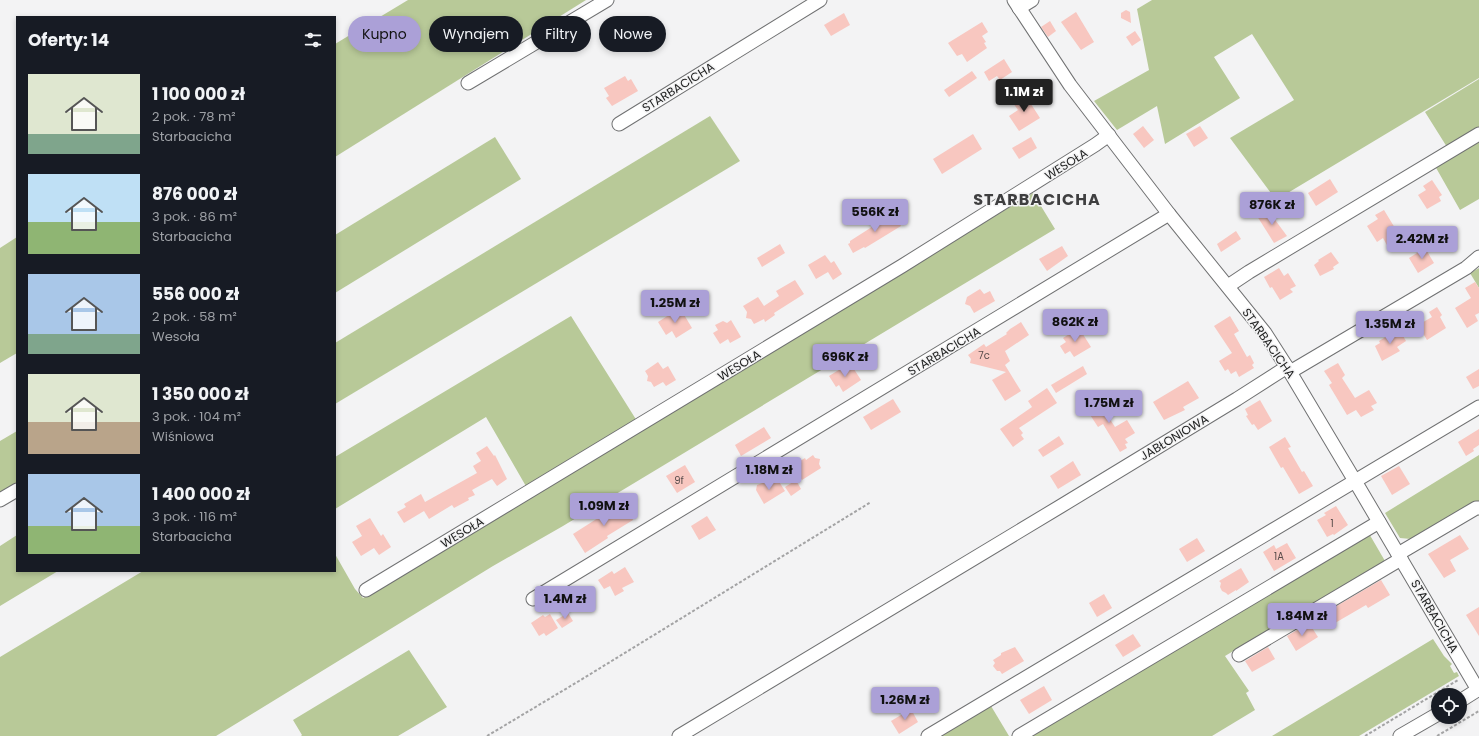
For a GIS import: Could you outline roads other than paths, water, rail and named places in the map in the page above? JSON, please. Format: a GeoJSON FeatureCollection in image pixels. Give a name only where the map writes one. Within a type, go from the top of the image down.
{"type":"FeatureCollection","features":[{"type":"Feature","properties":{"kind":"street"},"geometry":{"type":"LineString","coordinates":[[468,83],[607,0]]}},
{"type":"Feature","properties":{"kind":"street","name":"STARBACICHA"},"geometry":{"type":"LineString","coordinates":[[619,124],[820,0]]}},
{"type":"Feature","properties":{"kind":"street"},"geometry":{"type":"LineString","coordinates":[[1017,4],[1032,0]]}},
{"type":"Feature","properties":{"kind":"street","name":"STARBACICHA"},"geometry":{"type":"LineString","coordinates":[[1017,4],[1070,85],[1169,214],[1264,332],[1400,556],[1478,690]]}},
{"type":"Feature","properties":{"kind":"street"},"geometry":{"type":"LineString","coordinates":[[1225,283],[1249,272],[1479,134]]}},
{"type":"Feature","properties":{"kind":"street","name":"WESOŁA"},"geometry":{"type":"LineString","coordinates":[[366,590],[902,266],[1109,135]]}},
{"type":"Feature","properties":{"kind":"street"},"geometry":{"type":"LineString","coordinates":[[1225,283],[1392,177]]}},
{"type":"Feature","properties":{"kind":"street","name":"STARBACICHA"},"geometry":{"type":"LineString","coordinates":[[534,599],[1169,214]]}},
{"type":"Feature","properties":{"kind":"street","name":"JABŁONIOWA"},"geometry":{"type":"LineString","coordinates":[[679,736],[1237,399],[1466,268],[1479,257]]}},
{"type":"Feature","properties":{"kind":"street"},"geometry":{"type":"LineString","coordinates":[[928,736],[1479,407]]}},
{"type":"Feature","properties":{"kind":"street"},"geometry":{"type":"LineString","coordinates":[[0,500],[16,491]]}},
{"type":"Feature","properties":{"kind":"street"},"geometry":{"type":"LineString","coordinates":[[1239,655],[1476,508],[1479,508]]}},
{"type":"Feature","properties":{"kind":"street"},"geometry":{"type":"LineString","coordinates":[[1019,736],[1379,522]]}},
{"type":"Feature","properties":{"kind":"street"},"geometry":{"type":"LineString","coordinates":[[1467,696],[1478,690]]}},
{"type":"Feature","properties":{"kind":"street"},"geometry":{"type":"LineString","coordinates":[[1400,736],[1431,718]]}},
{"type":"Feature","properties":{"kind":"district","name":"STARBACICHA"},"geometry":{"type":"Point","coordinates":[1037,199]}}]}
